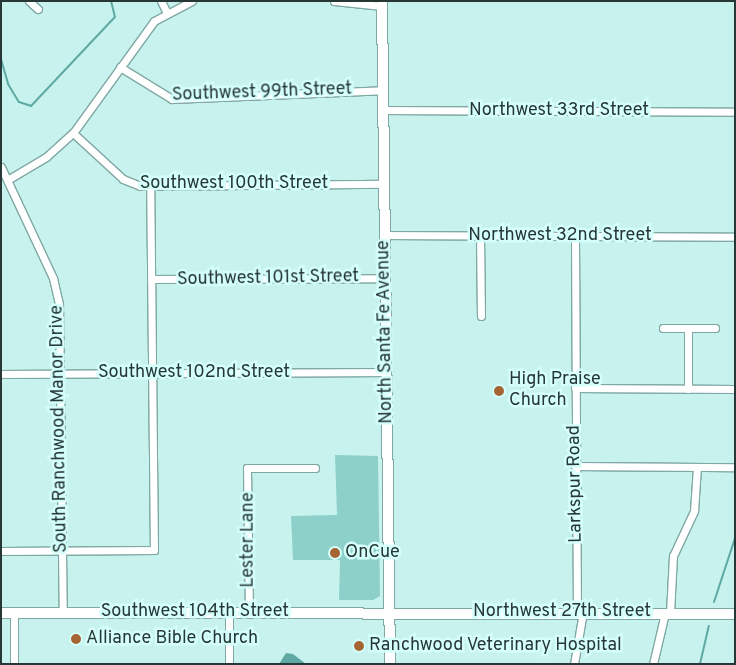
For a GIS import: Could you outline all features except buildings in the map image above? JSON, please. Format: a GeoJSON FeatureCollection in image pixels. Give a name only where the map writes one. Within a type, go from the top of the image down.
{"type":"FeatureCollection","features":[{"type":"Feature","properties":{"kind":"main road","name":"North Santa Fe Avenue"},"geometry":{"type":"LineString","coordinates":[[382,4],[390,664]]}},
{"type":"Feature","properties":{"kind":"main road","name":"Southwest 104th Street"},"geometry":{"type":"LineString","coordinates":[[1,613],[390,611]]}},
{"type":"Feature","properties":{"kind":"main road","name":"Northwest 27th Street"},"geometry":{"type":"LineString","coordinates":[[390,611],[735,614]]}},
{"type":"Feature","properties":{"kind":"street"},"geometry":{"type":"LineString","coordinates":[[29,1],[38,8]]}},
{"type":"Feature","properties":{"kind":"street"},"geometry":{"type":"LineString","coordinates":[[161,1],[166,11]]}},
{"type":"Feature","properties":{"kind":"street"},"geometry":{"type":"LineString","coordinates":[[9,179],[46,157],[73,133],[149,26],[166,11],[192,1]]}},
{"type":"Feature","properties":{"kind":"street"},"geometry":{"type":"LineString","coordinates":[[334,1],[382,4]]}},
{"type":"Feature","properties":{"kind":"street","name":"Southwest 99th Street"},"geometry":{"type":"LineString","coordinates":[[120,67],[172,99],[383,90]]}},
{"type":"Feature","properties":{"kind":"street","name":"Northwest 33rd Street"},"geometry":{"type":"LineString","coordinates":[[383,110],[735,112]]}},
{"type":"Feature","properties":{"kind":"street","name":"Southwest 100th Street"},"geometry":{"type":"LineString","coordinates":[[73,133],[123,179],[150,186],[384,184]]}},
{"type":"Feature","properties":{"kind":"street","name":"South Ranchwood Manor Drive"},"geometry":{"type":"LineString","coordinates":[[1,167],[9,179],[55,285],[61,374],[64,613]]}},
{"type":"Feature","properties":{"kind":"street"},"geometry":{"type":"LineString","coordinates":[[1,551],[154,550],[150,186]]}},
{"type":"Feature","properties":{"kind":"street","name":"Northwest 32nd Street"},"geometry":{"type":"LineString","coordinates":[[385,234],[735,237]]}},
{"type":"Feature","properties":{"kind":"street"},"geometry":{"type":"LineString","coordinates":[[480,236],[481,316]]}},
{"type":"Feature","properties":{"kind":"street","name":"Larkspur Road"},"geometry":{"type":"LineString","coordinates":[[574,664],[580,612],[574,388],[575,236]]}},
{"type":"Feature","properties":{"kind":"street","name":"Southwest 101st Street"},"geometry":{"type":"LineString","coordinates":[[151,279],[386,278]]}},
{"type":"Feature","properties":{"kind":"street"},"geometry":{"type":"LineString","coordinates":[[663,328],[715,328]]}},
{"type":"Feature","properties":{"kind":"street"},"geometry":{"type":"LineString","coordinates":[[688,328],[688,389]]}},
{"type":"Feature","properties":{"kind":"street","name":"Southwest 102nd Street"},"geometry":{"type":"LineString","coordinates":[[1,374],[386,372]]}},
{"type":"Feature","properties":{"kind":"street"},"geometry":{"type":"LineString","coordinates":[[574,388],[735,389]]}},
{"type":"Feature","properties":{"kind":"street"},"geometry":{"type":"LineString","coordinates":[[576,466],[735,467]]}},
{"type":"Feature","properties":{"kind":"street"},"geometry":{"type":"LineString","coordinates":[[653,664],[667,613],[673,556],[694,511],[697,467]]}},
{"type":"Feature","properties":{"kind":"street","name":"Lester Lane"},"geometry":{"type":"LineString","coordinates":[[249,611],[247,468],[315,468]]}},
{"type":"Feature","properties":{"kind":"street"},"geometry":{"type":"LineString","coordinates":[[228,664],[229,612]]}},
{"type":"Feature","properties":{"kind":"street"},"geometry":{"type":"LineString","coordinates":[[14,613],[14,664]]}},
{"type":"Feature","properties":{"kind":"shaded area"},"geometry":{"type":"Polygon","coordinates":[[[335,455],[378,456],[380,596],[373,600],[339,600],[340,560],[293,560],[291,516],[337,515],[335,455]]]}},
{"type":"Feature","properties":{"kind":"shaded area"},"geometry":{"type":"Polygon","coordinates":[[[286,653],[293,654],[306,664],[279,664],[286,653]]]}},
{"type":"Feature","properties":{"kind":"waterway"},"geometry":{"type":"LineString","coordinates":[[1,59],[8,84],[19,102],[31,106],[115,17],[111,1]]}},
{"type":"Feature","properties":{"kind":"waterway"},"geometry":{"type":"LineString","coordinates":[[714,602],[735,538]]}},
{"type":"Feature","properties":{"kind":"waterway"},"geometry":{"type":"LineString","coordinates":[[700,664],[709,626]]}},
{"type":"Feature","properties":{"kind":"place","name":"High Praise Church"},"geometry":{"type":"Point","coordinates":[499,391]}},
{"type":"Feature","properties":{"kind":"place","name":"OnCue"},"geometry":{"type":"Point","coordinates":[335,553]}},
{"type":"Feature","properties":{"kind":"place","name":"Alliance Bible Church"},"geometry":{"type":"Point","coordinates":[76,639]}},
{"type":"Feature","properties":{"kind":"place","name":"Ranchwood Veterinary Hospital"},"geometry":{"type":"Point","coordinates":[359,646]}}]}
